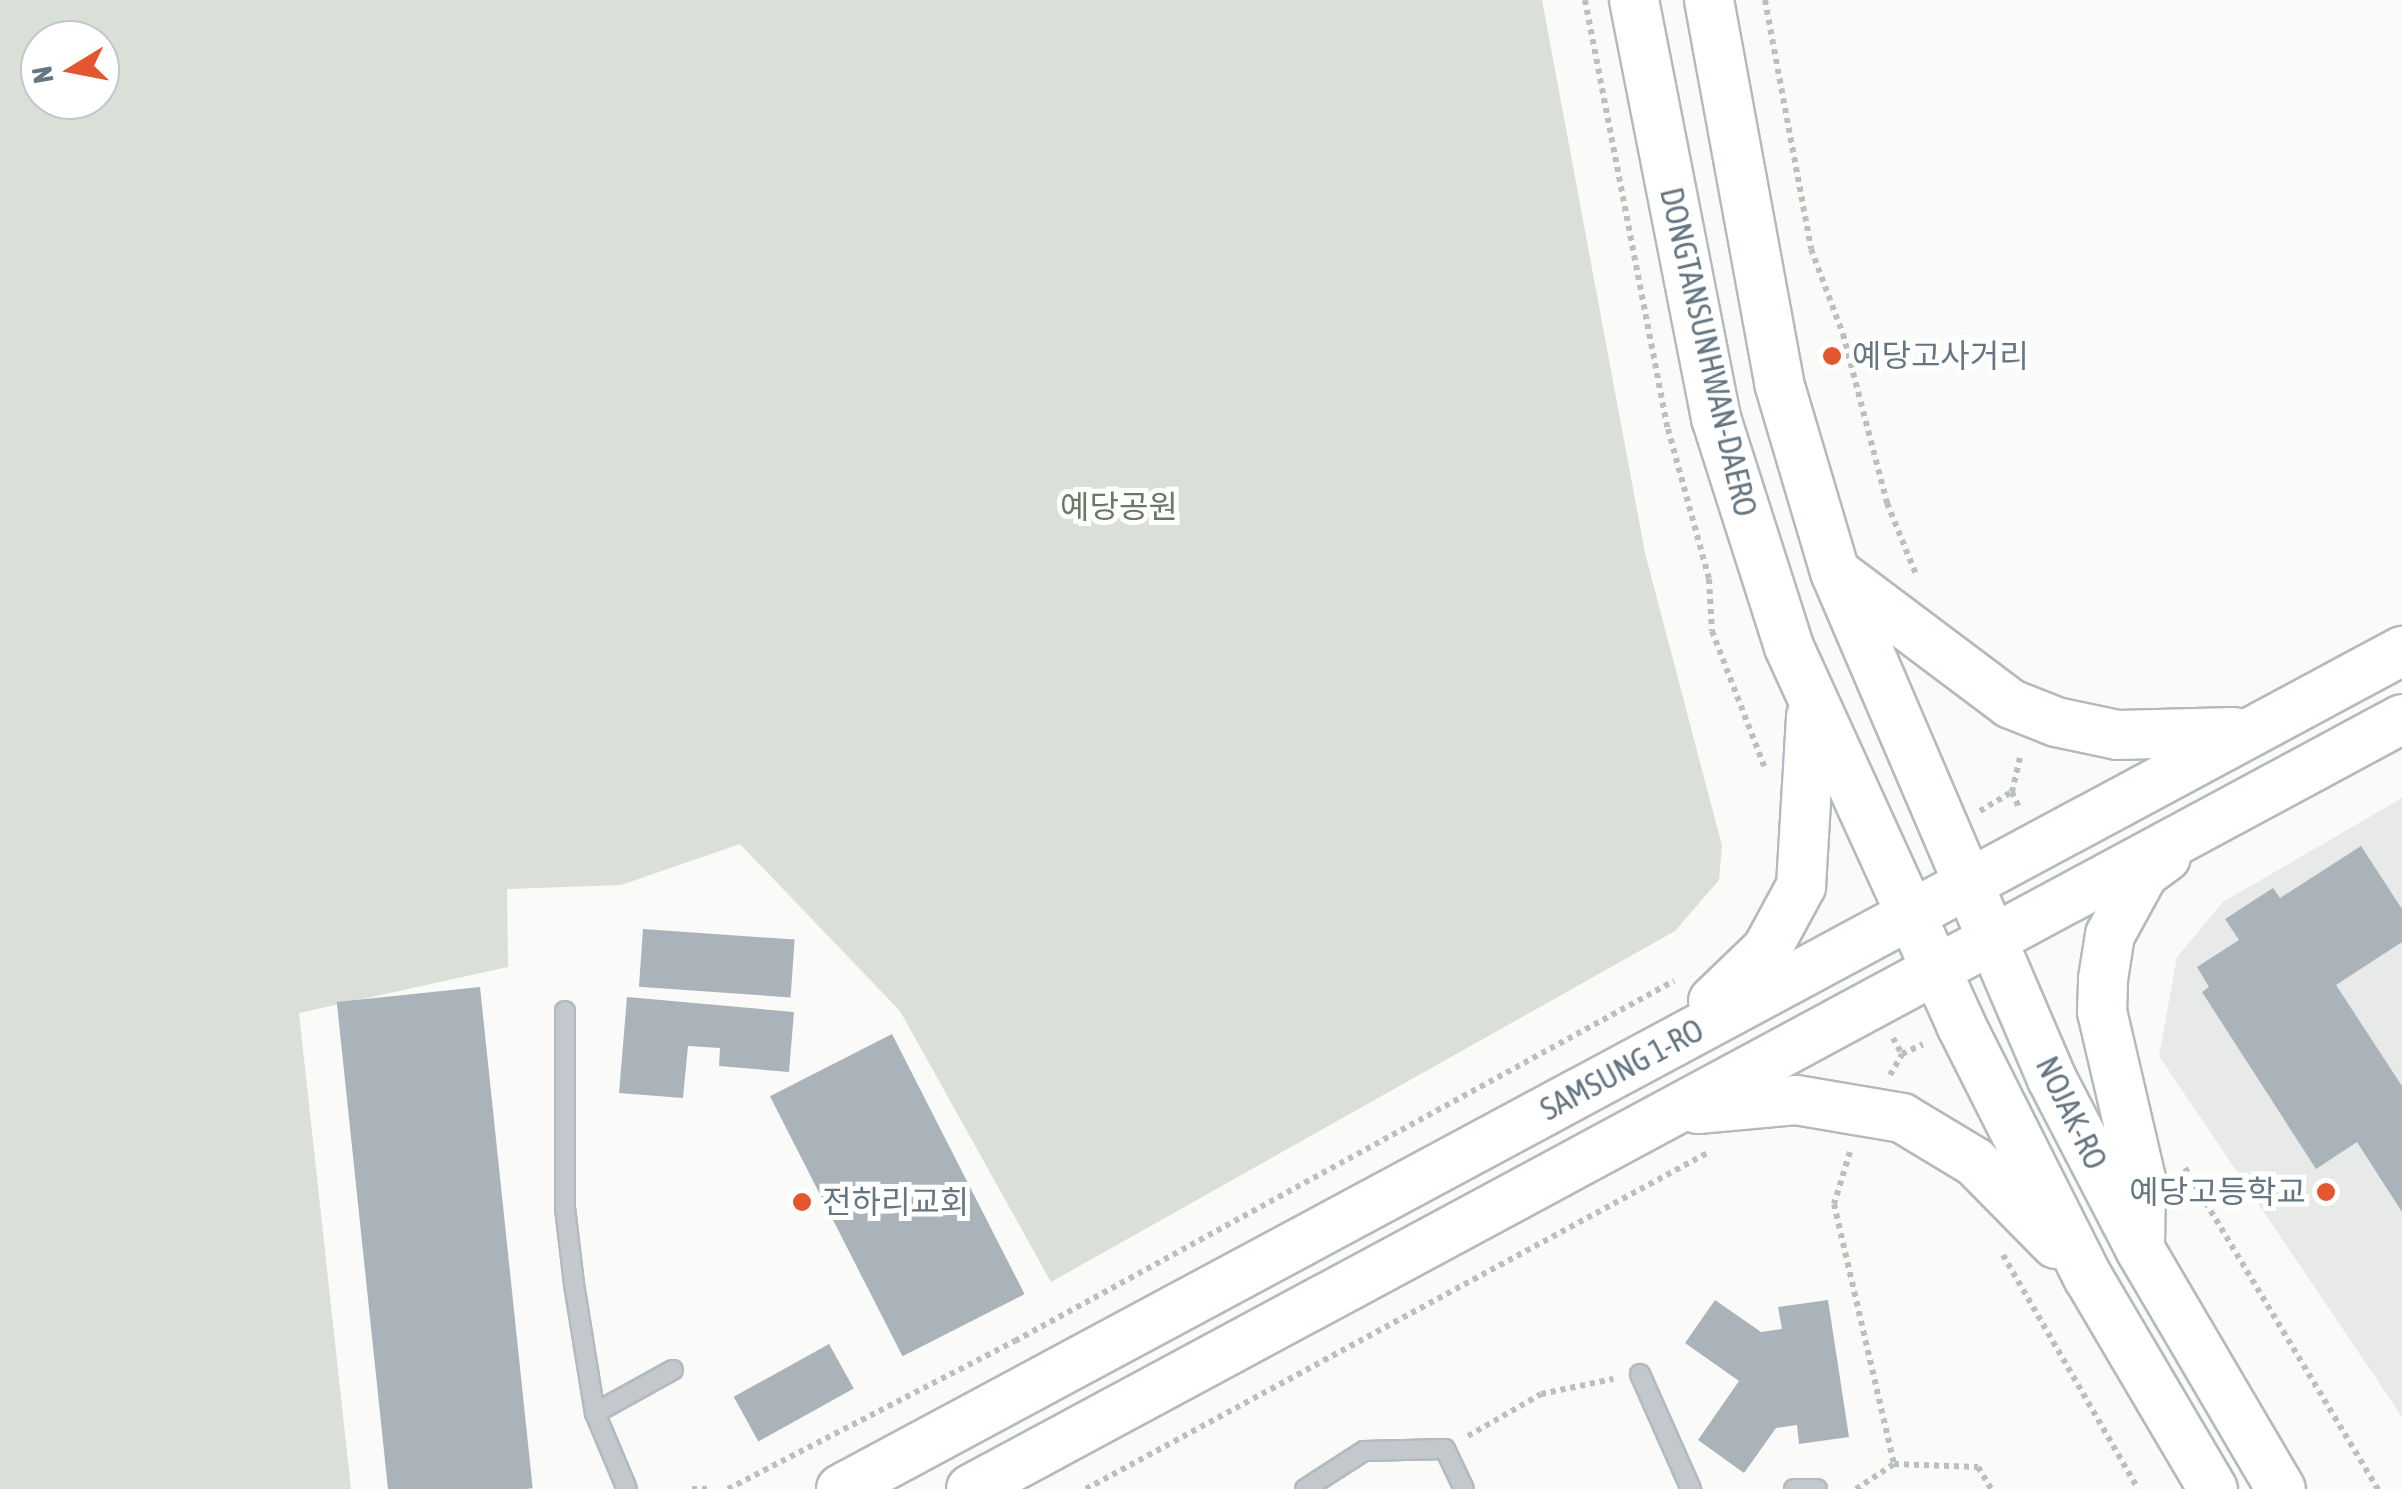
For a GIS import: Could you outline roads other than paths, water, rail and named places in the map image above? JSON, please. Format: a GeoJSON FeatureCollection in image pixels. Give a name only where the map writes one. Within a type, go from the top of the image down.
{"type":"FeatureCollection","features":[{"type":"Feature","properties":{"kind":"street","name":"DONGTANSUNHWAN-DAERO"},"geometry":{"type":"LineString","coordinates":[[1634,0],[1716,418],[1752,546],[1812,702],[1910,915]]}},
{"type":"Feature","properties":{"kind":"street","name":"DONGTANSUNHWAN-DAERO"},"geometry":{"type":"LineString","coordinates":[[1709,0],[1779,383],[1835,572],[1967,884]]}},
{"type":"Feature","properties":{"kind":"street"},"geometry":{"type":"LineString","coordinates":[[1835,572],[2010,704],[2056,722],[2118,735],[2252,730]]}},
{"type":"Feature","properties":{"kind":"street","name":"SAMSUNG 1-RO"},"geometry":{"type":"LineString","coordinates":[[841,1489],[2402,651]]}},
{"type":"Feature","properties":{"kind":"street"},"geometry":{"type":"LineString","coordinates":[[1641,1060],[1767,949],[1801,886],[1812,702]]}},
{"type":"Feature","properties":{"kind":"street","name":"SAMSUNG 1-RO"},"geometry":{"type":"LineString","coordinates":[[971,1489],[2402,720]]}},
{"type":"Feature","properties":{"kind":"street"},"geometry":{"type":"LineString","coordinates":[[1848,783],[1876,797],[1898,796],[1912,780],[1914,758]]}},
{"type":"Feature","properties":{"kind":"street"},"geometry":{"type":"LineString","coordinates":[[2140,1248],[2141,1179],[2102,1012],[2110,934],[2144,872],[2221,817]]}},
{"type":"Feature","properties":{"kind":"street","name":"NOJAK-RO"},"geometry":{"type":"LineString","coordinates":[[1967,884],[2082,1137],[2140,1248],[2281,1489]]}},
{"type":"Feature","properties":{"kind":"street","name":"NOJAK-RO"},"geometry":{"type":"LineString","coordinates":[[1910,915],[2088,1276],[2213,1489]]}},
{"type":"Feature","properties":{"kind":"street"},"geometry":{"type":"LineString","coordinates":[[1670,1113],[1796,1100],[1902,1118],[1975,1162],[2088,1276]]}},
{"type":"Feature","properties":{"kind":"street"},"geometry":{"type":"LineString","coordinates":[[2030,1163],[2048,1126],[2082,1137]]}},
{"type":"Feature","properties":{"kind":"lane"},"geometry":{"type":"LineString","coordinates":[[565,1011],[565,1208],[595,1413],[627,1489]]}},
{"type":"Feature","properties":{"kind":"lane"},"geometry":{"type":"LineString","coordinates":[[595,1413],[673,1370]]}},
{"type":"Feature","properties":{"kind":"lane"},"geometry":{"type":"LineString","coordinates":[[1640,1374],[1691,1489]]}},
{"type":"Feature","properties":{"kind":"lane"},"geometry":{"type":"LineString","coordinates":[[1305,1489],[1364,1451],[1445,1448],[1464,1489]]}},
{"type":"Feature","properties":{"kind":"lane"},"geometry":{"type":"LineString","coordinates":[[1794,1489],[1817,1489]]}},
{"type":"Feature","properties":{"kind":"place","name":"예당고사거리"},"geometry":{"type":"Point","coordinates":[1832,356]}},
{"type":"Feature","properties":{"kind":"place","name":"예당고등학교"},"geometry":{"type":"Point","coordinates":[2326,1192]}},
{"type":"Feature","properties":{"kind":"place","name":"전하리교회"},"geometry":{"type":"Point","coordinates":[802,1202]}},
{"type":"Feature","properties":{"kind":"park label","name":"예당공원"},"geometry":{"type":"Point","coordinates":[1119,507]}}]}
